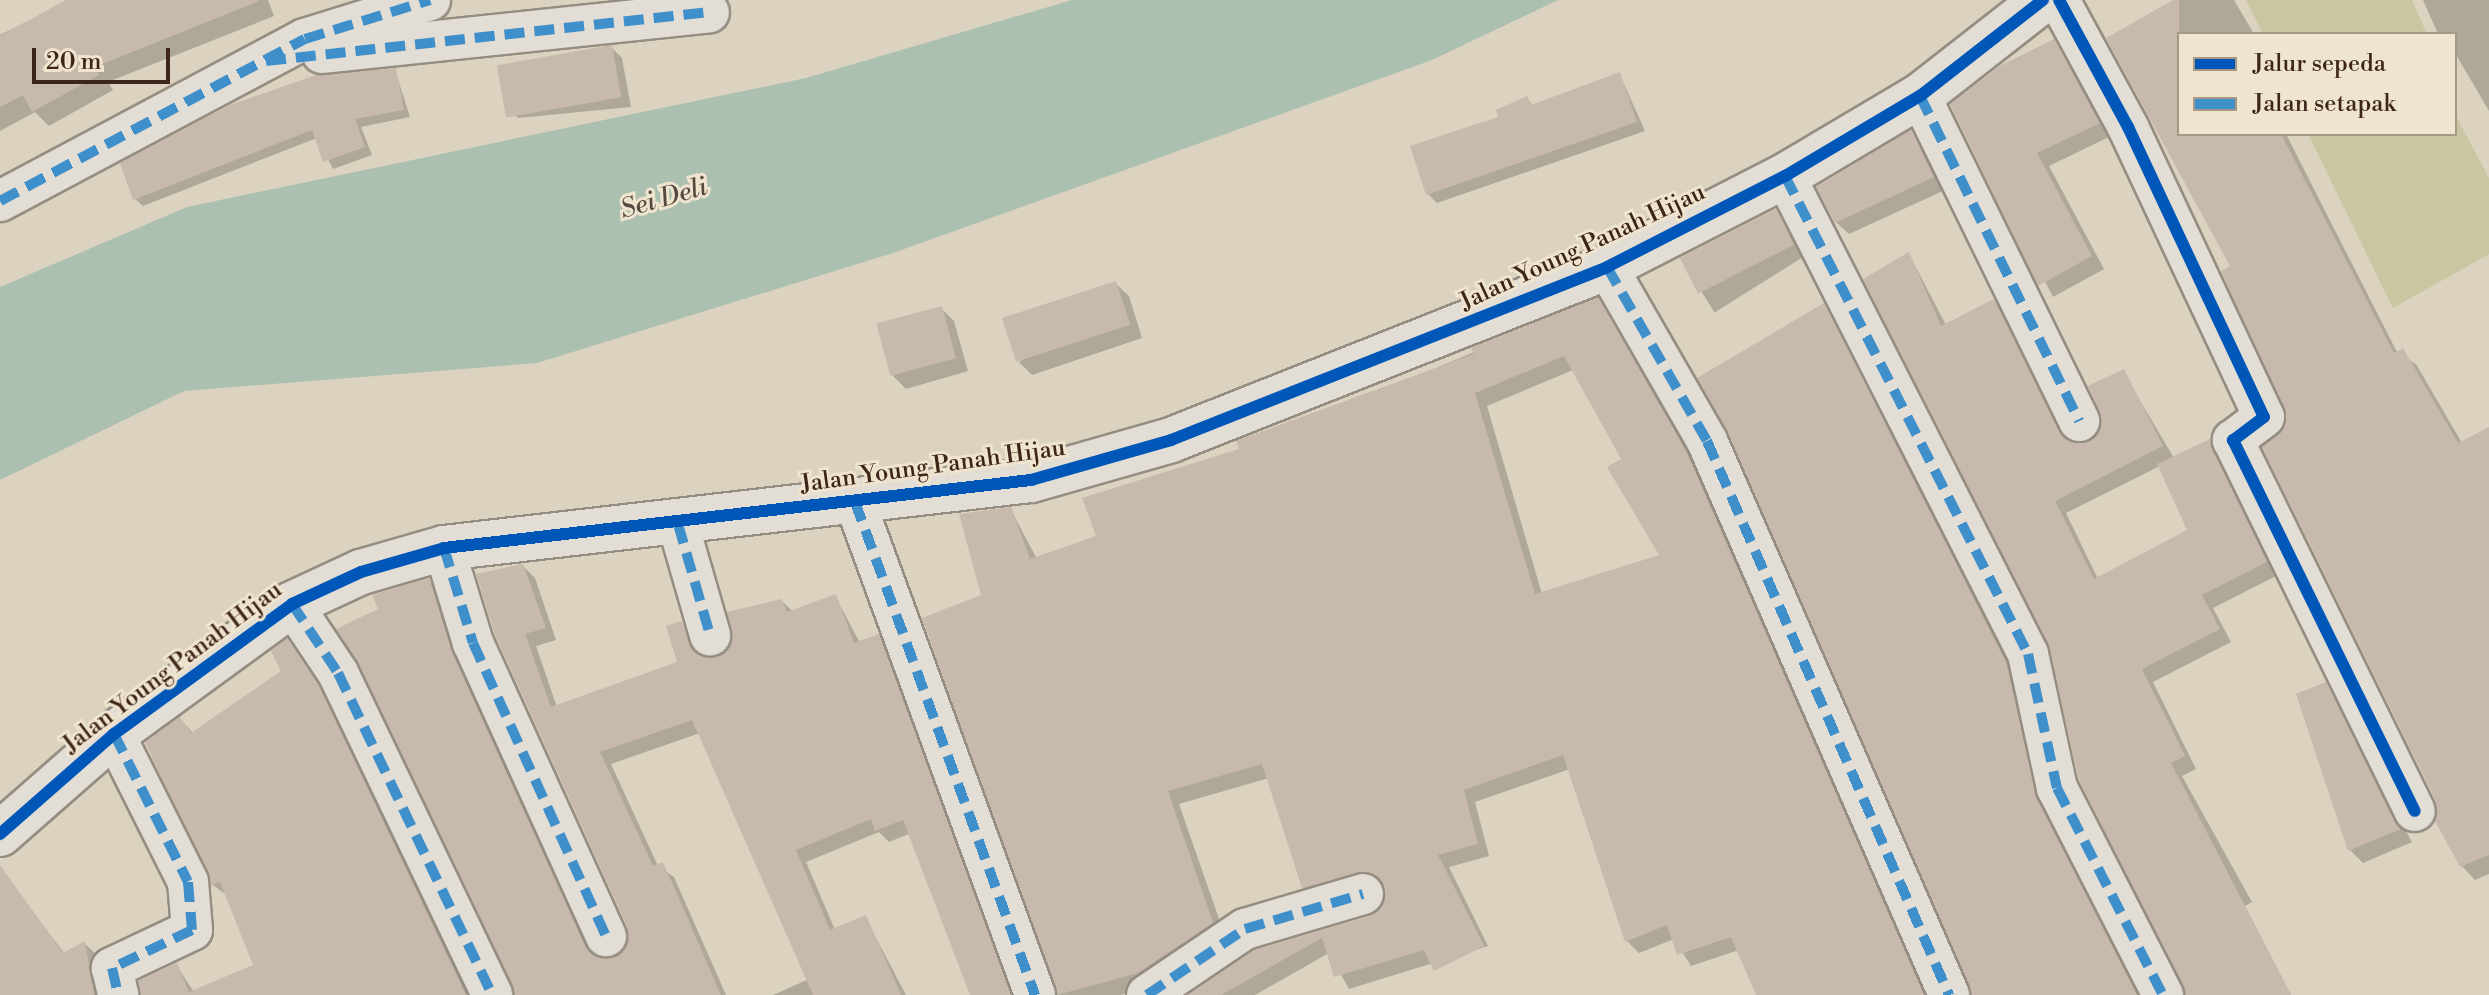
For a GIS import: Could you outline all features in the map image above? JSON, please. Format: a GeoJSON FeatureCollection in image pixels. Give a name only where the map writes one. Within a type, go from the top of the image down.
{"type":"FeatureCollection","features":[{"type":"Feature","properties":{"kind":"street"},"geometry":{"type":"LineString","coordinates":[[0,201],[305,39],[430,0]]}},
{"type":"Feature","properties":{"kind":"street","name":"Jalan Young Panah Hijau"},"geometry":{"type":"LineString","coordinates":[[0,834],[114,734],[292,604],[361,572],[444,548],[855,502],[1103,463],[1607,267],[1785,176],[1920,96],[2043,0]]}},
{"type":"Feature","properties":{"kind":"street"},"geometry":{"type":"LineString","coordinates":[[2059,0],[2128,127],[2264,417],[2233,440],[2415,811]]}},
{"type":"Feature","properties":{"kind":"street"},"geometry":{"type":"LineString","coordinates":[[259,62],[709,12]]}},
{"type":"Feature","properties":{"kind":"street"},"geometry":{"type":"LineString","coordinates":[[1920,96],[2079,421]]}},
{"type":"Feature","properties":{"kind":"street"},"geometry":{"type":"LineString","coordinates":[[1785,176],[2028,654],[2057,788],[2163,995]]}},
{"type":"Feature","properties":{"kind":"street"},"geometry":{"type":"LineString","coordinates":[[1607,267],[1707,441],[1949,995]]}},
{"type":"Feature","properties":{"kind":"street"},"geometry":{"type":"LineString","coordinates":[[855,502],[1035,995]]}},
{"type":"Feature","properties":{"kind":"street"},"geometry":{"type":"LineString","coordinates":[[678,524],[710,635]]}},
{"type":"Feature","properties":{"kind":"street"},"geometry":{"type":"LineString","coordinates":[[444,548],[473,643],[606,936]]}},
{"type":"Feature","properties":{"kind":"street"},"geometry":{"type":"LineString","coordinates":[[292,604],[345,687],[492,995]]}},
{"type":"Feature","properties":{"kind":"street"},"geometry":{"type":"LineString","coordinates":[[114,734],[188,882],[192,930],[112,968],[115,994]]}},
{"type":"Feature","properties":{"kind":"street"},"geometry":{"type":"LineString","coordinates":[[1147,995],[1245,929],[1363,894]]}},
{"type":"Feature","properties":{"kind":"shaded area"},"geometry":{"type":"Polygon","coordinates":[[[2246,0],[2412,0],[2426,32],[2262,32],[2246,0]]]}},
{"type":"Feature","properties":{"kind":"shaded area"},"geometry":{"type":"Polygon","coordinates":[[[2457,118],[2489,178],[2489,254],[2393,308],[2309,136],[2457,136],[2457,118]]]}},
{"type":"Feature","properties":{"kind":"water","name":"Sei Deli"},"geometry":{"type":"Polygon","coordinates":[[[1072,0],[1558,0],[1432,60],[893,253],[537,363],[184,391],[0,480],[0,287],[187,207],[806,78],[1072,0]]]}},
{"type":"Feature","properties":{"kind":"building"},"geometry":{"type":"Polygon","coordinates":[[[66,0],[259,1],[95,67],[99,75],[32,112],[23,95],[0,107],[0,36],[66,0]]]}},
{"type":"Feature","properties":{"kind":"building"},"geometry":{"type":"Polygon","coordinates":[[[2173,0],[2179,0],[2177,136],[2282,136],[2394,353],[2403,348],[2458,443],[2489,427],[2489,855],[2460,867],[2435,821],[2436,801],[2262,447],[2287,417],[2221,271],[2230,266],[2106,38],[2173,0]]]}},
{"type":"Feature","properties":{"kind":"building"},"geometry":{"type":"Polygon","coordinates":[[[2054,39],[2100,123],[2037,153],[2092,256],[2038,286],[1950,104],[2000,66],[2054,39]]]}},
{"type":"Feature","properties":{"kind":"building"},"geometry":{"type":"Polygon","coordinates":[[[612,45],[621,97],[506,118],[497,65],[612,45]]]}},
{"type":"Feature","properties":{"kind":"building"},"geometry":{"type":"Polygon","coordinates":[[[396,68],[404,110],[355,119],[365,147],[323,162],[312,130],[133,200],[120,163],[230,105],[316,75],[396,68]]]}},
{"type":"Feature","properties":{"kind":"building"},"geometry":{"type":"Polygon","coordinates":[[[1620,72],[1637,122],[1426,195],[1410,146],[1498,117],[1496,110],[1527,96],[1531,105],[1620,72]]]}},
{"type":"Feature","properties":{"kind":"building"},"geometry":{"type":"Polygon","coordinates":[[[1911,130],[1934,177],[1835,223],[1816,187],[1911,130]]]}},
{"type":"Feature","properties":{"kind":"building"},"geometry":{"type":"Polygon","coordinates":[[[1776,209],[1794,245],[1698,294],[1680,258],[1776,209]]]}},
{"type":"Feature","properties":{"kind":"building"},"geometry":{"type":"Polygon","coordinates":[[[1909,252],[1941,326],[1994,299],[2067,440],[2098,434],[2100,412],[2088,386],[2124,369],[2163,446],[2055,501],[2094,579],[2187,530],[2157,464],[2210,439],[2267,562],[2202,595],[2220,629],[2142,669],[2185,756],[2171,763],[2291,995],[2186,995],[2079,780],[2048,644],[1863,279],[1909,252]]]}},
{"type":"Feature","properties":{"kind":"building"},"geometry":{"type":"Polygon","coordinates":[[[1116,281],[1130,325],[1016,362],[1002,318],[1116,281]]]}},
{"type":"Feature","properties":{"kind":"building"},"geometry":{"type":"Polygon","coordinates":[[[1598,297],[1686,451],[1924,995],[1756,995],[1731,937],[1677,955],[1667,925],[1625,942],[1563,755],[1464,790],[1478,844],[1438,855],[1484,946],[1434,971],[1424,950],[1334,977],[1322,938],[1221,995],[1188,995],[1255,950],[1370,916],[1385,900],[1385,887],[1368,872],[1302,888],[1262,764],[1168,791],[1213,923],[1138,973],[1057,995],[922,618],[981,595],[959,514],[1011,507],[1030,559],[1096,536],[1082,498],[1239,449],[1236,441],[1474,354],[1471,348],[1598,297]],[[1564,356],[1475,393],[1535,594],[1659,555],[1607,467],[1621,459],[1564,356]]]}},
{"type":"Feature","properties":{"kind":"building"},"geometry":{"type":"Polygon","coordinates":[[[1824,303],[2006,662],[2037,798],[2137,995],[1972,995],[1728,432],[1697,378],[1824,303]]]}},
{"type":"Feature","properties":{"kind":"building"},"geometry":{"type":"Polygon","coordinates":[[[942,306],[956,358],[890,376],[876,324],[942,306]]]}},
{"type":"Feature","properties":{"kind":"building"},"geometry":{"type":"Polygon","coordinates":[[[523,564],[546,628],[525,634],[551,707],[677,662],[666,626],[682,621],[694,651],[716,657],[732,641],[727,612],[782,599],[787,612],[836,594],[854,643],[879,634],[1011,995],[970,995],[903,820],[875,831],[871,819],[796,850],[830,930],[866,915],[901,995],[813,995],[692,720],[600,752],[653,866],[663,862],[721,995],[515,995],[336,629],[378,609],[372,595],[429,578],[452,652],[585,946],[593,955],[615,957],[625,949],[627,926],[495,635],[476,574],[523,564]]]}},
{"type":"Feature","properties":{"kind":"building"},"geometry":{"type":"Polygon","coordinates":[[[287,638],[318,684],[466,995],[140,995],[138,981],[177,963],[189,992],[253,965],[220,882],[211,886],[145,742],[180,717],[191,733],[281,671],[271,651],[287,638]]]}},
{"type":"Feature","properties":{"kind":"building"},"geometry":{"type":"Polygon","coordinates":[[[2326,682],[2401,829],[2348,851],[2296,694],[2326,682]]]}},
{"type":"Feature","properties":{"kind":"building"},"geometry":{"type":"Polygon","coordinates":[[[0,865],[63,953],[85,941],[94,995],[0,995],[0,865]]]}},
{"type":"Feature","properties":{"kind":"marked path"},"geometry":{"type":"LineString","coordinates":[[0,201],[305,39],[430,0]]}},
{"type":"Feature","properties":{"kind":"marked path"},"geometry":{"type":"LineString","coordinates":[[266,61],[709,12]]}},
{"type":"Feature","properties":{"kind":"marked path"},"geometry":{"type":"LineString","coordinates":[[1920,96],[2079,421]]}},
{"type":"Feature","properties":{"kind":"marked path"},"geometry":{"type":"LineString","coordinates":[[1785,176],[2028,654],[2057,788],[2163,995]]}},
{"type":"Feature","properties":{"kind":"marked path"},"geometry":{"type":"LineString","coordinates":[[1607,267],[1707,441],[1949,995]]}},
{"type":"Feature","properties":{"kind":"marked path"},"geometry":{"type":"LineString","coordinates":[[855,502],[1035,995]]}},
{"type":"Feature","properties":{"kind":"marked path"},"geometry":{"type":"LineString","coordinates":[[678,524],[710,635]]}},
{"type":"Feature","properties":{"kind":"marked path"},"geometry":{"type":"LineString","coordinates":[[444,548],[473,643],[606,936]]}},
{"type":"Feature","properties":{"kind":"marked path"},"geometry":{"type":"LineString","coordinates":[[292,604],[338,673],[492,995]]}},
{"type":"Feature","properties":{"kind":"marked path"},"geometry":{"type":"LineString","coordinates":[[114,734],[188,882],[192,930],[112,968],[118,995]]}},
{"type":"Feature","properties":{"kind":"marked path"},"geometry":{"type":"LineString","coordinates":[[1147,995],[1245,929],[1363,894]]}},
{"type":"Feature","properties":{"kind":"cycle path"},"geometry":{"type":"LineString","coordinates":[[0,834],[114,734],[292,604],[361,572],[444,548],[1031,480],[1171,440],[1607,267],[1785,176],[1920,96],[2043,0]]}},
{"type":"Feature","properties":{"kind":"cycle path"},"geometry":{"type":"LineString","coordinates":[[2059,0],[2128,127],[2264,417],[2233,440],[2415,811]]}}]}
